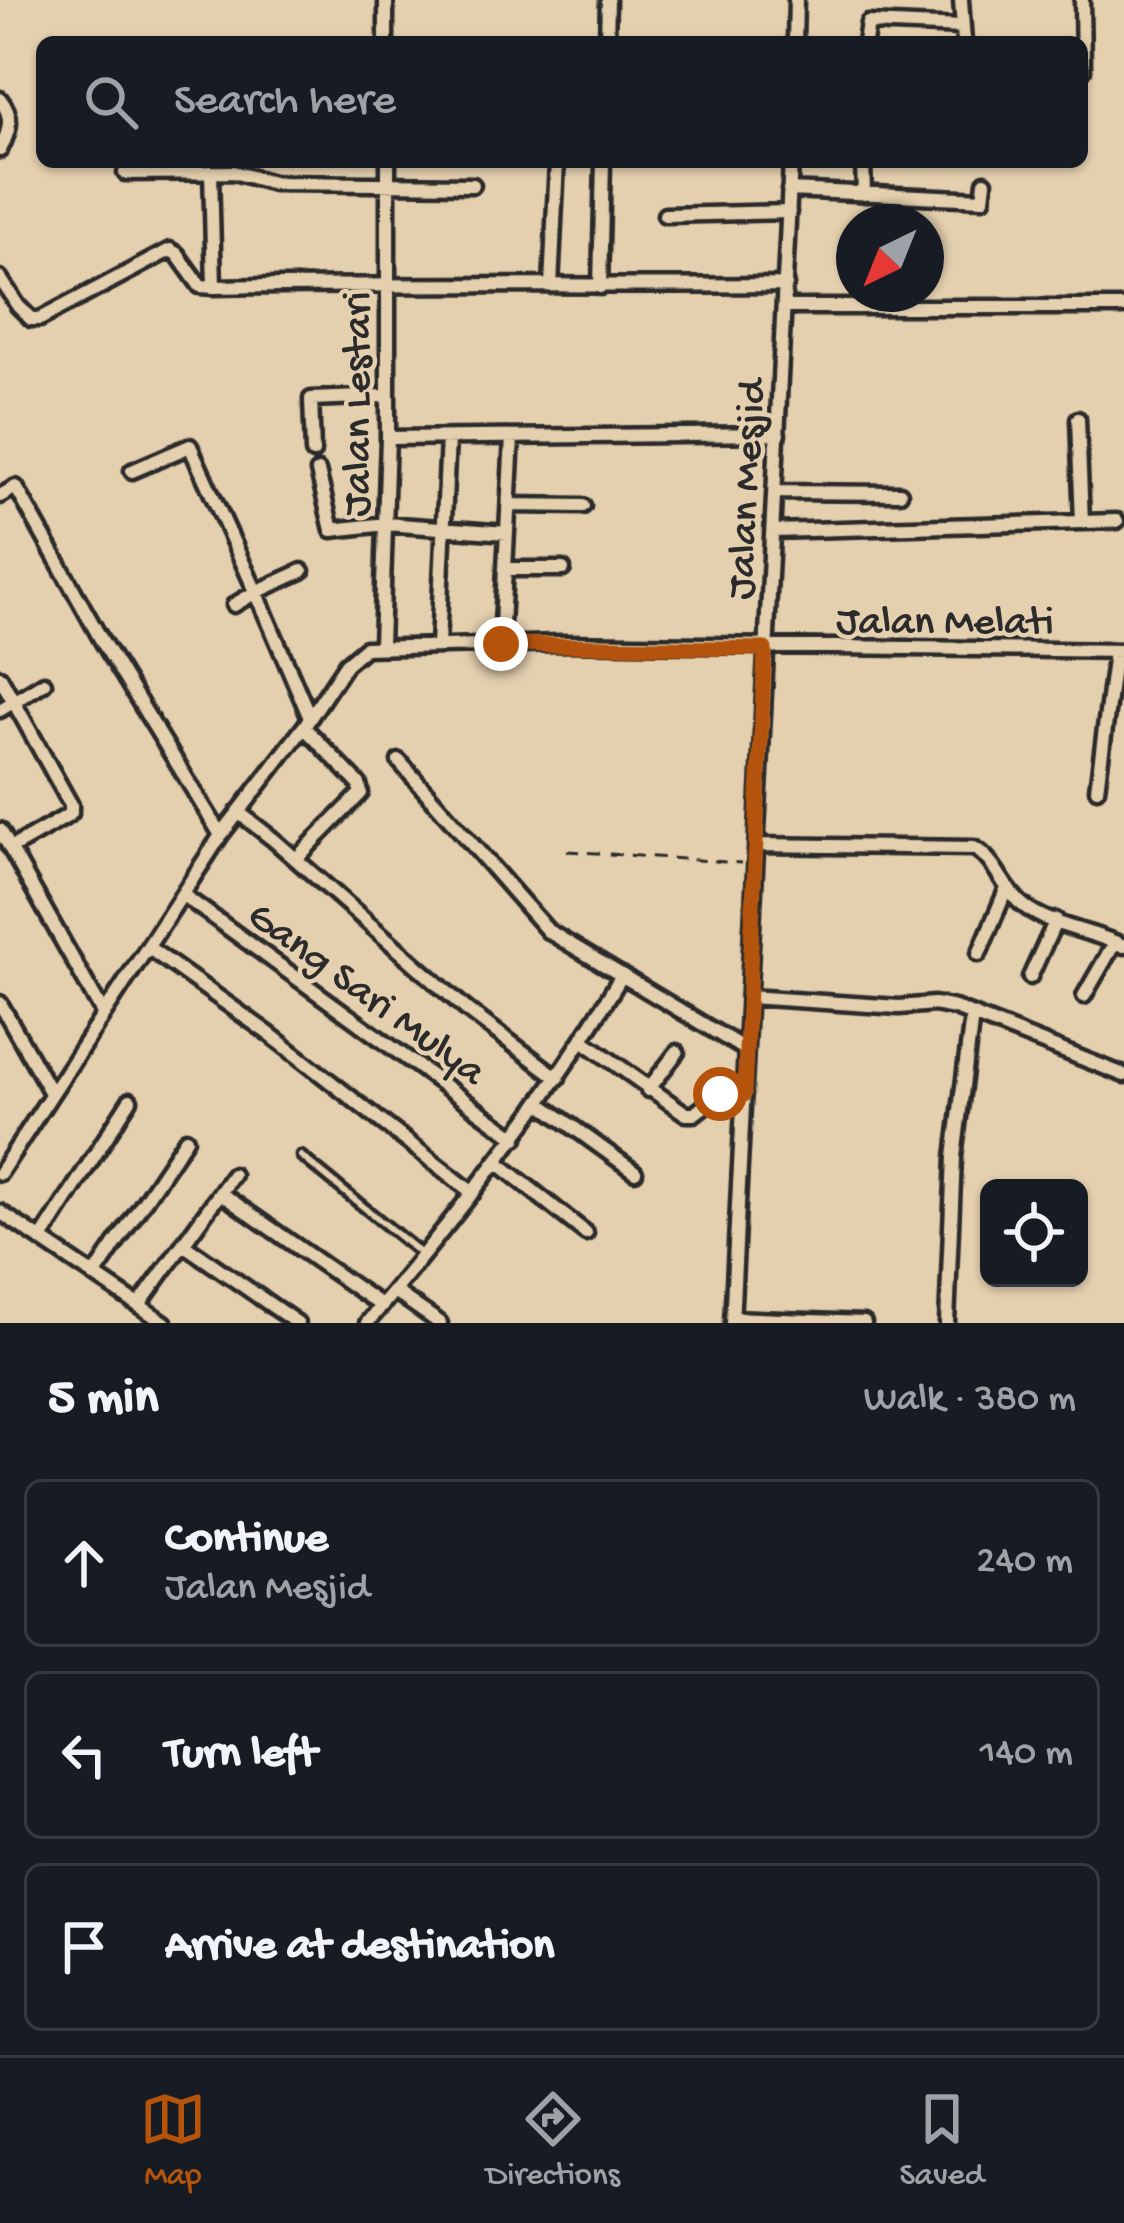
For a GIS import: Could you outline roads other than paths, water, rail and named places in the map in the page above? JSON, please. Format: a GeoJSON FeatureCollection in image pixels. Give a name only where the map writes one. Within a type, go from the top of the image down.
{"type":"FeatureCollection","features":[{"type":"Feature","properties":{"kind":"street"},"geometry":{"type":"LineString","coordinates":[[386,0],[386,36]]}},
{"type":"Feature","properties":{"kind":"street"},"geometry":{"type":"LineString","coordinates":[[607,36],[608,0]]}},
{"type":"Feature","properties":{"kind":"street"},"geometry":{"type":"LineString","coordinates":[[795,36],[796,0]]}},
{"type":"Feature","properties":{"kind":"street"},"geometry":{"type":"LineString","coordinates":[[866,36],[868,23],[964,34],[961,0]]}},
{"type":"Feature","properties":{"kind":"street"},"geometry":{"type":"LineString","coordinates":[[1082,0],[1083,36]]}},
{"type":"Feature","properties":{"kind":"street"},"geometry":{"type":"LineString","coordinates":[[0,99],[10,124],[0,150]]}},
{"type":"Feature","properties":{"kind":"street","name":"Jalan Lestari"},"geometry":{"type":"LineString","coordinates":[[381,645],[388,438],[388,168]]}},
{"type":"Feature","properties":{"kind":"street"},"geometry":{"type":"LineString","coordinates":[[551,286],[557,168]]}},
{"type":"Feature","properties":{"kind":"street"},"geometry":{"type":"LineString","coordinates":[[600,287],[603,168]]}},
{"type":"Feature","properties":{"kind":"street","name":"Jalan Mesjid"},"geometry":{"type":"LineString","coordinates":[[732,1320],[791,168]]}},
{"type":"Feature","properties":{"kind":"street"},"geometry":{"type":"LineString","coordinates":[[863,168],[864,194]]}},
{"type":"Feature","properties":{"kind":"street"},"geometry":{"type":"LineString","coordinates":[[211,172],[214,287]]}},
{"type":"Feature","properties":{"kind":"street"},"geometry":{"type":"LineString","coordinates":[[125,173],[248,174],[273,183],[473,184]]}},
{"type":"Feature","properties":{"kind":"street"},"geometry":{"type":"LineString","coordinates":[[789,190],[983,199],[985,182]]}},
{"type":"Feature","properties":{"kind":"street"},"geometry":{"type":"LineString","coordinates":[[664,214],[788,212]]}},
{"type":"Feature","properties":{"kind":"street"},"geometry":{"type":"LineString","coordinates":[[0,278],[32,319],[170,250],[200,286],[214,287],[786,285]]}},
{"type":"Feature","properties":{"kind":"street"},"geometry":{"type":"LineString","coordinates":[[785,307],[1124,307]]}},
{"type":"Feature","properties":{"kind":"street"},"geometry":{"type":"LineString","coordinates":[[313,452],[311,399],[386,396]]}},
{"type":"Feature","properties":{"kind":"street"},"geometry":{"type":"LineString","coordinates":[[1078,419],[1082,522]]}},
{"type":"Feature","properties":{"kind":"street"},"geometry":{"type":"LineString","coordinates":[[388,438],[778,434]]}},
{"type":"Feature","properties":{"kind":"street"},"geometry":{"type":"LineString","coordinates":[[501,644],[512,437]]}},
{"type":"Feature","properties":{"kind":"street"},"geometry":{"type":"LineString","coordinates":[[438,645],[448,438]]}},
{"type":"Feature","properties":{"kind":"street"},"geometry":{"type":"LineString","coordinates":[[132,471],[187,446],[194,449],[307,723],[361,788],[359,796],[296,860]]}},
{"type":"Feature","properties":{"kind":"street"},"geometry":{"type":"LineString","coordinates":[[318,471],[333,534],[386,524],[507,533]]}},
{"type":"Feature","properties":{"kind":"street"},"geometry":{"type":"LineString","coordinates":[[2,489],[16,487],[102,641],[221,836]]}},
{"type":"Feature","properties":{"kind":"street"},"geometry":{"type":"LineString","coordinates":[[775,492],[900,493]]}},
{"type":"Feature","properties":{"kind":"street"},"geometry":{"type":"LineString","coordinates":[[509,506],[583,506]]}},
{"type":"Feature","properties":{"kind":"street"},"geometry":{"type":"LineString","coordinates":[[773,531],[1117,521]]}},
{"type":"Feature","properties":{"kind":"street"},"geometry":{"type":"LineString","coordinates":[[507,569],[563,569]]}},
{"type":"Feature","properties":{"kind":"street"},"geometry":{"type":"LineString","coordinates":[[234,605],[302,571]]}},
{"type":"Feature","properties":{"kind":"street"},"geometry":{"type":"LineString","coordinates":[[0,1173],[238,812],[355,655],[381,645]]}},
{"type":"Feature","properties":{"kind":"street","name":"Jalan Melati"},"geometry":{"type":"LineString","coordinates":[[381,645],[1119,652]]}},
{"type":"Feature","properties":{"kind":"street"},"geometry":{"type":"LineString","coordinates":[[1097,789],[1119,652]]}},
{"type":"Feature","properties":{"kind":"street"},"geometry":{"type":"LineString","coordinates":[[0,677],[71,805],[71,813],[11,848]]}},
{"type":"Feature","properties":{"kind":"street"},"geometry":{"type":"LineString","coordinates":[[0,710],[44,683]]}},
{"type":"Feature","properties":{"kind":"street"},"geometry":{"type":"LineString","coordinates":[[399,760],[548,931],[746,1050]]}},
{"type":"Feature","properties":{"kind":"street"},"geometry":{"type":"LineString","coordinates":[[238,812],[436,983],[557,1078]]}},
{"type":"Feature","properties":{"kind":"street"},"geometry":{"type":"LineString","coordinates":[[0,830],[103,1013]]}},
{"type":"Feature","properties":{"kind":"street"},"geometry":{"type":"LineString","coordinates":[[756,845],[974,848],[990,862],[1006,890],[1034,912],[1120,944],[1084,996]]}},
{"type":"Feature","properties":{"kind":"street"},"geometry":{"type":"LineString","coordinates":[[979,954],[1006,890]]}},
{"type":"Feature","properties":{"kind":"street","name":"Gang Sari Mulya"},"geometry":{"type":"LineString","coordinates":[[183,895],[516,1138]]}},
{"type":"Feature","properties":{"kind":"street"},"geometry":{"type":"LineString","coordinates":[[1030,977],[1056,920]]}},
{"type":"Feature","properties":{"kind":"street"},"geometry":{"type":"LineString","coordinates":[[148,948],[473,1193]]}},
{"type":"Feature","properties":{"kind":"street"},"geometry":{"type":"LineString","coordinates":[[367,1323],[498,1163],[622,975]]}},
{"type":"Feature","properties":{"kind":"street"},"geometry":{"type":"LineString","coordinates":[[748,997],[899,1007],[934,1004],[1124,1075]]}},
{"type":"Feature","properties":{"kind":"street"},"geometry":{"type":"LineString","coordinates":[[0,1004],[51,1093]]}},
{"type":"Feature","properties":{"kind":"street"},"geometry":{"type":"LineString","coordinates":[[947,1323],[954,1157],[972,1016]]}},
{"type":"Feature","properties":{"kind":"street"},"geometry":{"type":"LineString","coordinates":[[582,1040],[686,1114],[694,1114],[720,1094],[744,1095]]}},
{"type":"Feature","properties":{"kind":"street"},"geometry":{"type":"LineString","coordinates":[[648,1090],[677,1052]]}},
{"type":"Feature","properties":{"kind":"street"},"geometry":{"type":"LineString","coordinates":[[41,1239],[130,1100]]}},
{"type":"Feature","properties":{"kind":"street"},"geometry":{"type":"LineString","coordinates":[[541,1104],[635,1172]]}},
{"type":"Feature","properties":{"kind":"street"},"geometry":{"type":"LineString","coordinates":[[94,1276],[186,1139]]}},
{"type":"Feature","properties":{"kind":"street"},"geometry":{"type":"LineString","coordinates":[[498,1163],[586,1233]]}},
{"type":"Feature","properties":{"kind":"street"},"geometry":{"type":"LineString","coordinates":[[139,1305],[232,1175]]}},
{"type":"Feature","properties":{"kind":"street"},"geometry":{"type":"LineString","coordinates":[[220,1192],[382,1306]]}},
{"type":"Feature","properties":{"kind":"street"},"geometry":{"type":"LineString","coordinates":[[0,1212],[165,1323]]}},
{"type":"Feature","properties":{"kind":"street"},"geometry":{"type":"LineString","coordinates":[[183,1244],[297,1323]]}},
{"type":"Feature","properties":{"kind":"street"},"geometry":{"type":"LineString","coordinates":[[394,1291],[440,1323]]}},
{"type":"Feature","properties":{"kind":"street"},"geometry":{"type":"LineString","coordinates":[[732,1320],[864,1323]]}},
{"type":"Feature","properties":{"kind":"lane"},"geometry":{"type":"LineString","coordinates":[[301,1156],[423,1256]]}}]}
